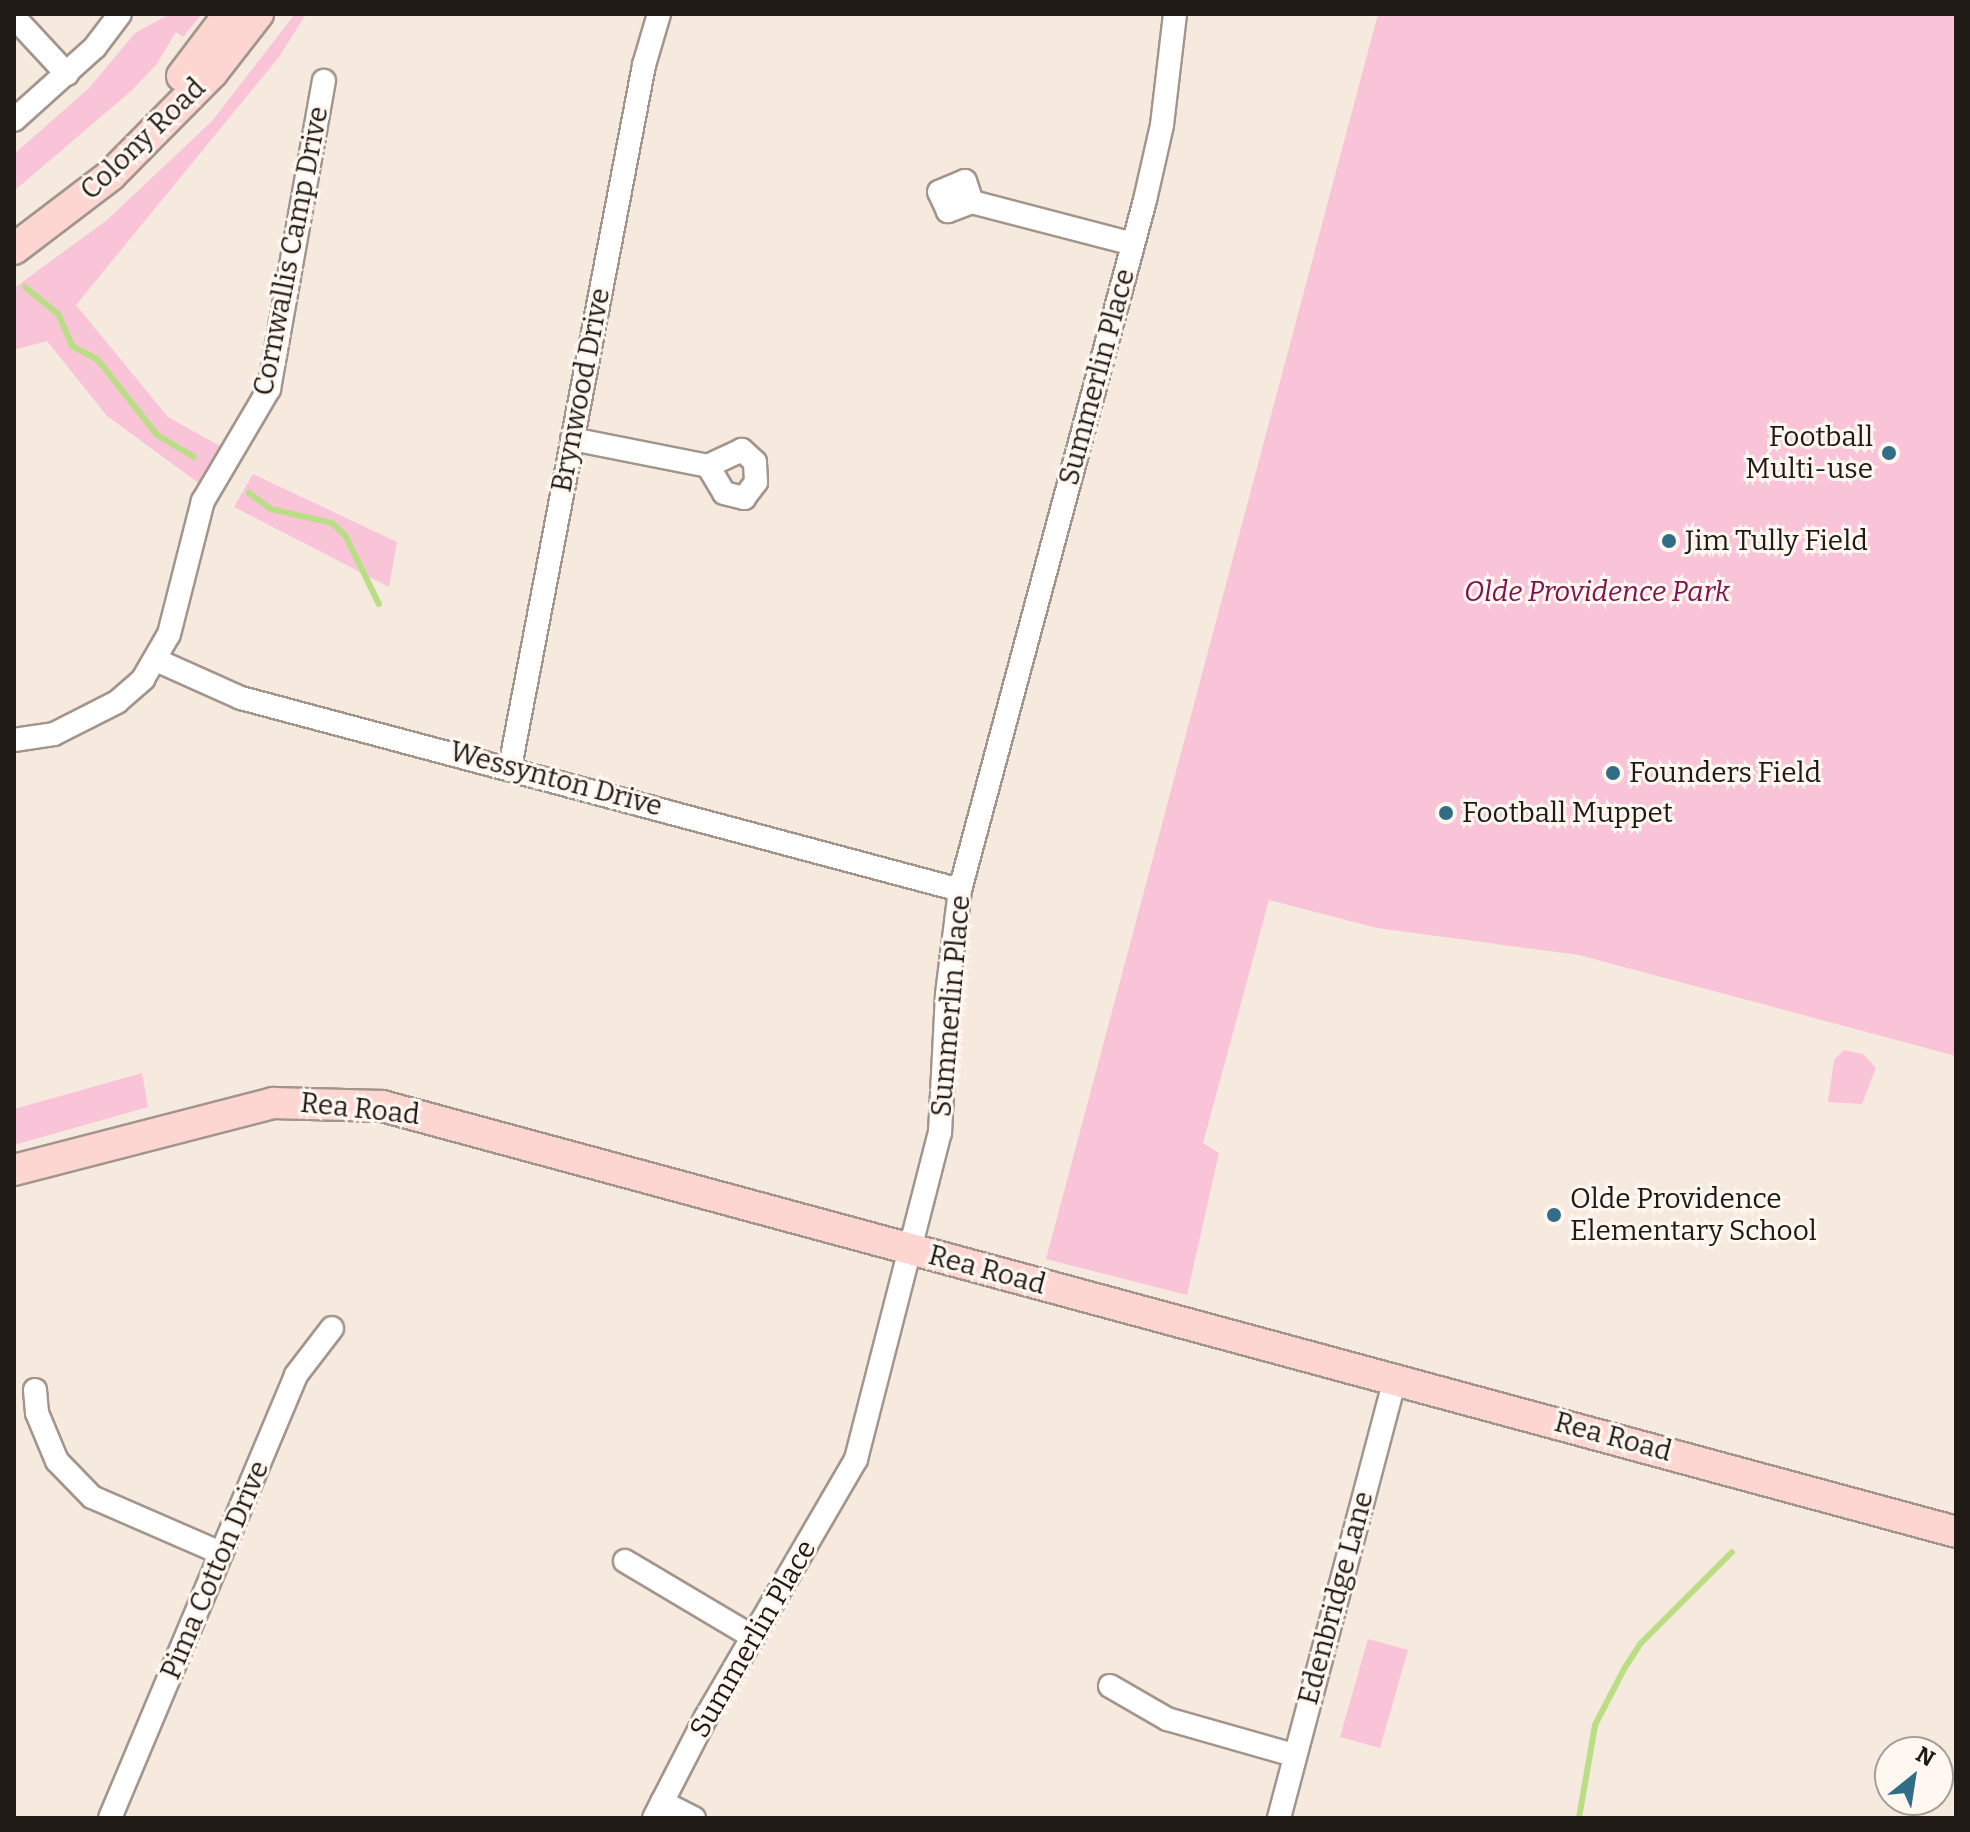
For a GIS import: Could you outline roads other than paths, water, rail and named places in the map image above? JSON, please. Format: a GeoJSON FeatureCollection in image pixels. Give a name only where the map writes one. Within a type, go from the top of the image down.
{"type":"FeatureCollection","features":[{"type":"Feature","properties":{"kind":"main road","name":"Colony Road"},"geometry":{"type":"LineString","coordinates":[[14,225],[96,161],[159,101],[229,14]]}},
{"type":"Feature","properties":{"kind":"main road","name":"Colony Road"},"geometry":{"type":"LineString","coordinates":[[14,249],[111,175],[212,73],[258,14]]}},
{"type":"Feature","properties":{"kind":"main road","name":"Rea Road"},"geometry":{"type":"LineString","coordinates":[[14,1170],[273,1103],[337,1101],[442,1119],[911,1250],[1395,1378],[1956,1532]]}},
{"type":"Feature","properties":{"kind":"street"},"geometry":{"type":"LineString","coordinates":[[14,120],[67,74],[120,14]]}},
{"type":"Feature","properties":{"kind":"street","name":"Brynwood Drive"},"geometry":{"type":"LineString","coordinates":[[510,767],[644,65],[659,14]]}},
{"type":"Feature","properties":{"kind":"street","name":"Summerlin Place"},"geometry":{"type":"LineString","coordinates":[[658,1810],[856,1459],[940,1133],[947,994],[960,890],[1133,244],[1162,125],[1175,14]]}},
{"type":"Feature","properties":{"kind":"street"},"geometry":{"type":"LineString","coordinates":[[14,17],[67,74]]}},
{"type":"Feature","properties":{"kind":"street","name":"Cornwallis Camp Drive"},"geometry":{"type":"LineString","coordinates":[[14,740],[83,723],[117,702],[156,660],[179,605],[203,501],[269,389],[324,81]]}},
{"type":"Feature","properties":{"kind":"street"},"geometry":{"type":"LineString","coordinates":[[972,202],[1133,244]]}},
{"type":"Feature","properties":{"kind":"street"},"geometry":{"type":"LineString","coordinates":[[572,439],[708,466]]}},
{"type":"Feature","properties":{"kind":"street","name":"Wessynton Drive"},"geometry":{"type":"LineString","coordinates":[[156,660],[241,698],[510,767],[960,890]]}},
{"type":"Feature","properties":{"kind":"street","name":"Pima Cotton Drive"},"geometry":{"type":"LineString","coordinates":[[110,1818],[296,1375],[332,1328]]}},
{"type":"Feature","properties":{"kind":"street","name":"Edenbridge Lane"},"geometry":{"type":"LineString","coordinates":[[1279,1818],[1293,1755],[1395,1378]]}},
{"type":"Feature","properties":{"kind":"street"},"geometry":{"type":"LineString","coordinates":[[35,1390],[47,1443],[81,1487],[118,1512],[221,1553]]}},
{"type":"Feature","properties":{"kind":"street"},"geometry":{"type":"LineString","coordinates":[[625,1561],[753,1637]]}},
{"type":"Feature","properties":{"kind":"street"},"geometry":{"type":"LineString","coordinates":[[1110,1686],[1167,1719],[1293,1755]]}},
{"type":"Feature","properties":{"kind":"street"},"geometry":{"type":"LineString","coordinates":[[658,1810],[694,1818]]}},
{"type":"Feature","properties":{"kind":"waterway"},"geometry":{"type":"LineString","coordinates":[[25,287],[58,314],[72,346],[98,360],[157,435],[194,457]]}},
{"type":"Feature","properties":{"kind":"waterway"},"geometry":{"type":"LineString","coordinates":[[249,493],[271,509],[332,523],[345,535],[379,604]]}},
{"type":"Feature","properties":{"kind":"waterway"},"geometry":{"type":"LineString","coordinates":[[1579,1818],[1595,1725],[1624,1669],[1640,1644],[1732,1552]]}},
{"type":"Feature","properties":{"kind":"place","name":"Football Multi-use"},"geometry":{"type":"Point","coordinates":[1889,453]}},
{"type":"Feature","properties":{"kind":"place","name":"Jim Tully Field"},"geometry":{"type":"Point","coordinates":[1669,541]}},
{"type":"Feature","properties":{"kind":"place","name":"Founders Field"},"geometry":{"type":"Point","coordinates":[1613,773]}},
{"type":"Feature","properties":{"kind":"place","name":"Football Muppet"},"geometry":{"type":"Point","coordinates":[1446,813]}},
{"type":"Feature","properties":{"kind":"place","name":"Olde Providence Elementary School"},"geometry":{"type":"Point","coordinates":[1554,1215]}},
{"type":"Feature","properties":{"kind":"park label","name":"Olde Providence Park"},"geometry":{"type":"Point","coordinates":[1597,592]}}]}
